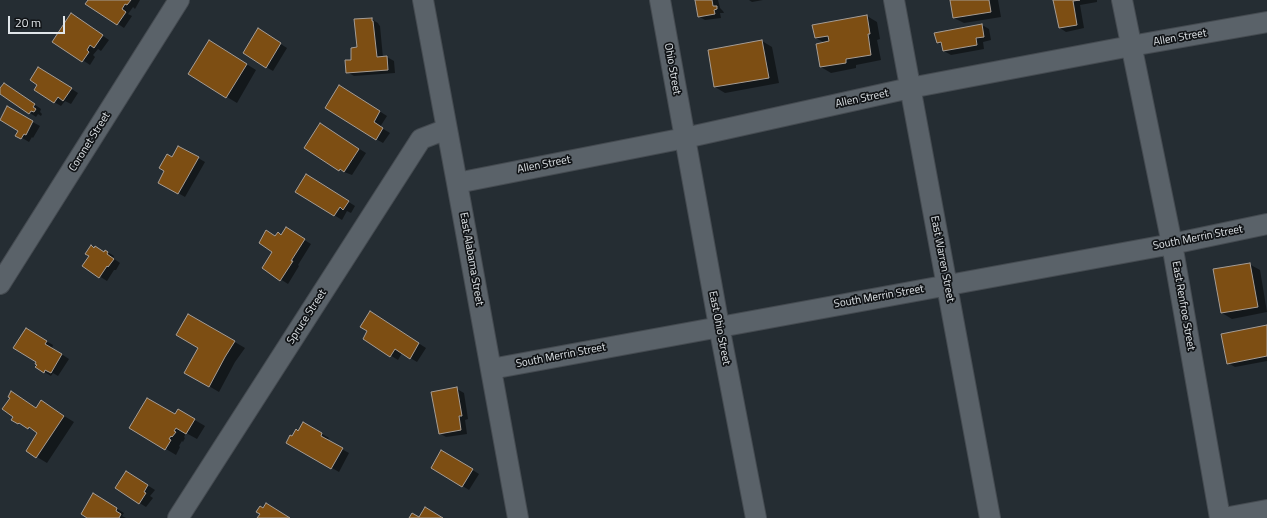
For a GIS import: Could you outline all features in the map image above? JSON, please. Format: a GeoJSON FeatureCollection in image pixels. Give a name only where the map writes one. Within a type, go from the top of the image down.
{"type":"FeatureCollection","features":[{"type":"Feature","properties":{"kind":"street","name":"Coronet Street"},"geometry":{"type":"LineString","coordinates":[[0,284],[179,0]]}},
{"type":"Feature","properties":{"kind":"street","name":"East Alabama Street"},"geometry":{"type":"LineString","coordinates":[[423,0],[491,369],[516,516]]}},
{"type":"Feature","properties":{"kind":"street","name":"Ohio Street"},"geometry":{"type":"LineString","coordinates":[[660,0],[685,138]]}},
{"type":"Feature","properties":{"kind":"street","name":"East Warren Street"},"geometry":{"type":"LineString","coordinates":[[894,0],[990,518]]}},
{"type":"Feature","properties":{"kind":"street","name":"East Renfroe Street"},"geometry":{"type":"LineString","coordinates":[[1122,0],[1172,244],[1220,518]]}},
{"type":"Feature","properties":{"kind":"street","name":"Allen Street"},"geometry":{"type":"LineString","coordinates":[[457,182],[685,138],[910,88],[1267,22]]}},
{"type":"Feature","properties":{"kind":"street","name":"Spruce Street"},"geometry":{"type":"LineString","coordinates":[[178,518],[420,139],[447,129]]}},
{"type":"Feature","properties":{"kind":"street","name":"East Ohio Street"},"geometry":{"type":"LineString","coordinates":[[685,138],[756,518]]}},
{"type":"Feature","properties":{"kind":"street","name":"South Merrin Street"},"geometry":{"type":"LineString","coordinates":[[491,369],[1172,244],[1267,224]]}},
{"type":"Feature","properties":{"kind":"street"},"geometry":{"type":"LineString","coordinates":[[1224,518],[1267,510]]}},
{"type":"Feature","properties":{"kind":"building"},"geometry":{"type":"Polygon","coordinates":[[[88,0],[131,0],[127,5],[125,4],[122,9],[126,12],[117,25],[85,4],[88,0]]]}},
{"type":"Feature","properties":{"kind":"building"},"geometry":{"type":"Polygon","coordinates":[[[695,0],[712,0],[713,6],[717,6],[717,9],[714,10],[715,14],[698,17],[695,0]]]}},
{"type":"Feature","properties":{"kind":"building"},"geometry":{"type":"Polygon","coordinates":[[[950,0],[989,0],[991,12],[953,18],[950,0]]]}},
{"type":"Feature","properties":{"kind":"building"},"geometry":{"type":"Polygon","coordinates":[[[1053,0],[1080,0],[1073,1],[1077,25],[1059,28],[1053,0]]]}},
{"type":"Feature","properties":{"kind":"building"},"geometry":{"type":"Polygon","coordinates":[[[71,13],[103,35],[94,48],[90,45],[87,50],[89,52],[82,62],[52,42],[71,13]]]}},
{"type":"Feature","properties":{"kind":"building"},"geometry":{"type":"Polygon","coordinates":[[[867,15],[871,55],[846,59],[846,63],[820,67],[816,44],[829,41],[828,36],[815,38],[812,25],[867,15]]]}},
{"type":"Feature","properties":{"kind":"building"},"geometry":{"type":"Polygon","coordinates":[[[372,18],[377,57],[387,56],[388,70],[346,73],[345,60],[351,60],[351,48],[357,47],[354,19],[372,18]]]}},
{"type":"Feature","properties":{"kind":"building"},"geometry":{"type":"Polygon","coordinates":[[[982,24],[984,37],[976,38],[977,45],[943,51],[941,42],[937,43],[934,33],[982,24]]]}},
{"type":"Feature","properties":{"kind":"building"},"geometry":{"type":"Polygon","coordinates":[[[258,28],[281,43],[266,68],[243,53],[258,28]]]}},
{"type":"Feature","properties":{"kind":"building"},"geometry":{"type":"Polygon","coordinates":[[[209,40],[247,64],[226,98],[188,74],[209,40]]]}},
{"type":"Feature","properties":{"kind":"building"},"geometry":{"type":"Polygon","coordinates":[[[762,40],[769,78],[714,87],[708,50],[762,40]]]}},
{"type":"Feature","properties":{"kind":"building"},"geometry":{"type":"Polygon","coordinates":[[[38,67],[72,88],[63,101],[58,97],[54,103],[34,90],[37,85],[30,80],[38,67]]]}},
{"type":"Feature","properties":{"kind":"building"},"geometry":{"type":"Polygon","coordinates":[[[4,83],[35,104],[33,107],[36,109],[34,112],[31,111],[29,114],[0,94],[0,88],[4,83]]]}},
{"type":"Feature","properties":{"kind":"building"},"geometry":{"type":"Polygon","coordinates":[[[339,85],[380,111],[374,122],[383,128],[376,140],[325,108],[339,85]]]}},
{"type":"Feature","properties":{"kind":"building"},"geometry":{"type":"Polygon","coordinates":[[[7,106],[33,121],[26,135],[24,134],[21,139],[15,136],[18,131],[0,120],[7,106]]]}},
{"type":"Feature","properties":{"kind":"building"},"geometry":{"type":"Polygon","coordinates":[[[320,123],[359,149],[344,172],[340,169],[339,171],[304,148],[320,123]]]}},
{"type":"Feature","properties":{"kind":"building"},"geometry":{"type":"Polygon","coordinates":[[[178,146],[199,157],[178,194],[158,183],[164,171],[159,168],[167,154],[172,157],[178,146]]]}},
{"type":"Feature","properties":{"kind":"building"},"geometry":{"type":"Polygon","coordinates":[[[306,174],[349,201],[343,210],[340,207],[334,216],[295,192],[306,174]]]}},
{"type":"Feature","properties":{"kind":"building"},"geometry":{"type":"Polygon","coordinates":[[[286,227],[305,239],[280,281],[262,268],[272,252],[259,243],[266,230],[275,236],[278,232],[281,235],[286,227]]]}},
{"type":"Feature","properties":{"kind":"building"},"geometry":{"type":"Polygon","coordinates":[[[91,245],[94,248],[95,246],[104,252],[105,250],[108,252],[107,254],[114,259],[99,278],[82,266],[89,256],[85,254],[91,245]]]}},
{"type":"Feature","properties":{"kind":"building"},"geometry":{"type":"Polygon","coordinates":[[[1250,263],[1258,307],[1221,313],[1213,269],[1250,263]]]}},
{"type":"Feature","properties":{"kind":"building"},"geometry":{"type":"Polygon","coordinates":[[[370,311],[419,343],[410,359],[395,349],[390,357],[363,339],[367,331],[360,327],[370,311]]]}},
{"type":"Feature","properties":{"kind":"building"},"geometry":{"type":"Polygon","coordinates":[[[188,314],[235,341],[209,387],[184,373],[198,348],[176,335],[188,314]]]}},
{"type":"Feature","properties":{"kind":"building"},"geometry":{"type":"Polygon","coordinates":[[[1267,325],[1267,356],[1227,364],[1221,334],[1267,325]]]}},
{"type":"Feature","properties":{"kind":"building"},"geometry":{"type":"Polygon","coordinates":[[[26,328],[47,341],[45,344],[62,354],[51,373],[45,370],[44,373],[35,367],[37,365],[35,364],[36,362],[13,348],[26,328]]]}},
{"type":"Feature","properties":{"kind":"building"},"geometry":{"type":"Polygon","coordinates":[[[457,387],[462,416],[459,416],[461,430],[439,434],[431,392],[457,387]]]}},
{"type":"Feature","properties":{"kind":"building"},"geometry":{"type":"Polygon","coordinates":[[[11,391],[36,408],[41,400],[64,416],[36,458],[26,451],[37,433],[29,427],[28,429],[11,420],[13,417],[2,409],[10,398],[8,397],[11,391]]]}},
{"type":"Feature","properties":{"kind":"building"},"geometry":{"type":"Polygon","coordinates":[[[147,398],[175,414],[178,409],[195,419],[186,434],[176,428],[174,431],[176,432],[169,439],[171,440],[165,450],[129,428],[147,398]]]}},
{"type":"Feature","properties":{"kind":"building"},"geometry":{"type":"Polygon","coordinates":[[[303,422],[322,433],[321,436],[343,448],[331,469],[286,443],[290,435],[292,436],[296,429],[298,431],[303,422]]]}},
{"type":"Feature","properties":{"kind":"building"},"geometry":{"type":"Polygon","coordinates":[[[441,450],[473,469],[462,487],[431,468],[441,450]]]}},
{"type":"Feature","properties":{"kind":"building"},"geometry":{"type":"Polygon","coordinates":[[[126,471],[148,485],[144,492],[146,493],[139,504],[115,488],[126,471]]]}},
{"type":"Feature","properties":{"kind":"building"},"geometry":{"type":"Polygon","coordinates":[[[93,493],[117,508],[116,511],[121,514],[119,518],[87,518],[81,514],[93,493]]]}},
{"type":"Feature","properties":{"kind":"building"},"geometry":{"type":"Polygon","coordinates":[[[266,503],[290,518],[257,518],[260,514],[256,512],[260,506],[263,508],[266,503]]]}},
{"type":"Feature","properties":{"kind":"building"},"geometry":{"type":"Polygon","coordinates":[[[425,507],[443,518],[409,518],[412,513],[419,517],[425,507]]]}}]}
